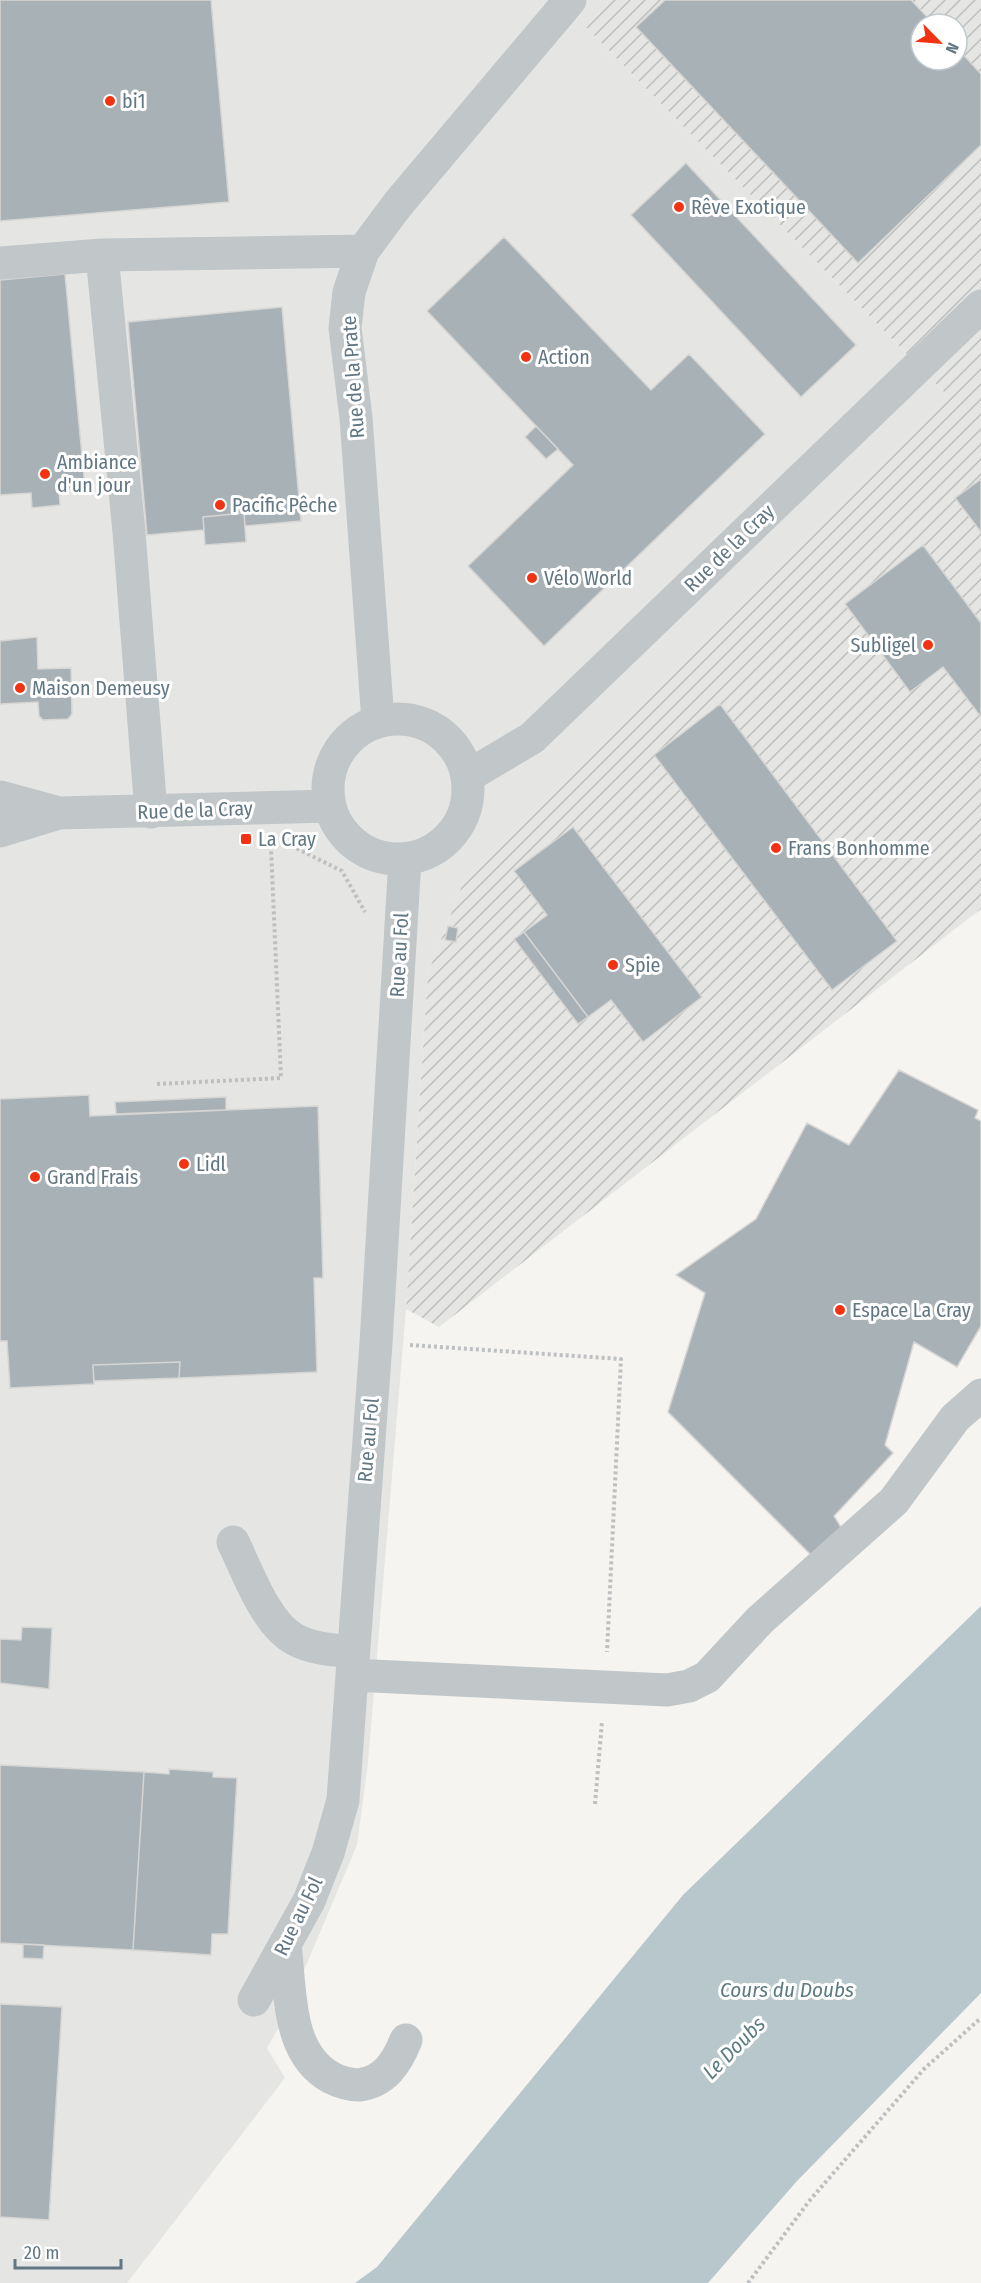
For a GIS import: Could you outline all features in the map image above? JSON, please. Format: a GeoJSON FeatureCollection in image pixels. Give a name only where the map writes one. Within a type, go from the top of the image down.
{"type":"FeatureCollection","features":[{"type":"Feature","properties":{"kind":"street","name":"Rue de la Prate"},"geometry":{"type":"LineString","coordinates":[[378,721],[356,418],[345,328],[349,292],[363,251],[570,0]]}},
{"type":"Feature","properties":{"kind":"street"},"geometry":{"type":"LineString","coordinates":[[0,262],[102,255],[363,251]]}},
{"type":"Feature","properties":{"kind":"street"},"geometry":{"type":"LineString","coordinates":[[102,255],[129,532],[151,812]]}},
{"type":"Feature","properties":{"kind":"street","name":"Rue de la Cray"},"geometry":{"type":"LineString","coordinates":[[468,776],[532,738],[981,306]]}},
{"type":"Feature","properties":{"kind":"street"},"geometry":{"type":"LineString","coordinates":[[401,718],[424,723],[445,736],[460,754],[468,776],[468,800],[461,822],[447,840],[427,854],[405,859],[384,858],[366,852],[350,840],[337,824],[330,806],[328,785],[333,764],[343,745],[359,731],[378,721],[401,718]]}},
{"type":"Feature","properties":{"kind":"street","name":"Rue de la Cray"},"geometry":{"type":"LineString","coordinates":[[0,797],[59,813],[330,806]]}},
{"type":"Feature","properties":{"kind":"street","name":"Rue de la Cray"},"geometry":{"type":"LineString","coordinates":[[0,831],[59,813]]}},
{"type":"Feature","properties":{"kind":"street","name":"Rue au Fol"},"geometry":{"type":"LineString","coordinates":[[254,2000],[309,1901],[328,1853],[343,1800],[376,1343],[405,859]]}},
{"type":"Feature","properties":{"kind":"street"},"geometry":{"type":"LineString","coordinates":[[233,1542],[270,1616],[293,1639],[321,1648],[352,1664],[605,1687],[668,1690],[689,1686],[707,1677],[760,1620],[894,1501],[955,1418],[981,1395]]}},
{"type":"Feature","properties":{"kind":"street"},"geometry":{"type":"LineString","coordinates":[[285,1945],[295,2028],[306,2057],[318,2070],[336,2080],[356,2085],[372,2082],[386,2073],[396,2062],[406,2040]]}},
{"type":"Feature","properties":{"kind":"path"},"geometry":{"type":"LineString","coordinates":[[157,1084],[281,1078],[271,848]]}},
{"type":"Feature","properties":{"kind":"path"},"geometry":{"type":"LineString","coordinates":[[376,1343],[621,1359],[605,1687],[595,1804]]}},
{"type":"Feature","properties":{"kind":"path"},"geometry":{"type":"LineString","coordinates":[[748,2283],[810,2200],[924,2069],[981,2019]]}},
{"type":"Feature","properties":{"kind":"shaded area"},"geometry":{"type":"Polygon","coordinates":[[[0,0],[610,0],[586,27],[948,396],[465,878],[428,973],[406,1309],[368,1763],[357,1845],[283,2020],[267,2048],[285,2078],[127,2283],[0,2283],[0,0]]]}},
{"type":"Feature","properties":{"kind":"shaded area"},"geometry":{"type":"Polygon","coordinates":[[[610,0],[981,0],[981,909],[439,1327],[406,1309],[428,973],[465,878],[948,396],[586,27],[610,0]]]}},
{"type":"Feature","properties":{"kind":"water","name":"Cours du Doubs"},"geometry":{"type":"Polygon","coordinates":[[[981,1606],[981,1993],[797,2181],[708,2283],[355,2283],[377,2267],[683,1895],[981,1606]]]}},
{"type":"Feature","properties":{"kind":"building","name":"bi1"},"geometry":{"type":"Polygon","coordinates":[[[0,0],[211,0],[229,202],[0,221],[0,0]]]}},
{"type":"Feature","properties":{"kind":"building"},"geometry":{"type":"Polygon","coordinates":[[[665,0],[911,0],[922,12],[909,12],[909,72],[969,72],[969,61],[981,74],[981,145],[858,263],[636,27],[665,0]]]}},
{"type":"Feature","properties":{"kind":"building"},"geometry":{"type":"Polygon","coordinates":[[[686,163],[856,345],[801,397],[631,215],[686,163]]]}},
{"type":"Feature","properties":{"kind":"building"},"geometry":{"type":"Polygon","coordinates":[[[504,237],[651,390],[689,354],[765,434],[544,646],[468,566],[573,465],[427,311],[504,237]]]}},
{"type":"Feature","properties":{"kind":"building"},"geometry":{"type":"Polygon","coordinates":[[[65,274],[85,488],[59,490],[60,505],[32,508],[31,493],[0,495],[0,280],[65,274]]]}},
{"type":"Feature","properties":{"kind":"building"},"geometry":{"type":"Polygon","coordinates":[[[282,307],[301,521],[245,526],[244,513],[203,517],[204,530],[147,535],[128,322],[282,307]]]}},
{"type":"Feature","properties":{"kind":"building"},"geometry":{"type":"Polygon","coordinates":[[[536,426],[558,449],[546,459],[525,437],[536,426]]]}},
{"type":"Feature","properties":{"kind":"building"},"geometry":{"type":"Polygon","coordinates":[[[981,479],[981,532],[955,498],[981,479]]]}},
{"type":"Feature","properties":{"kind":"building"},"geometry":{"type":"Polygon","coordinates":[[[244,513],[246,542],[205,545],[203,517],[244,513]]]}},
{"type":"Feature","properties":{"kind":"building","name":"Subligel"},"geometry":{"type":"Polygon","coordinates":[[[923,545],[981,623],[981,717],[943,667],[910,692],[845,604],[923,545]]]}},
{"type":"Feature","properties":{"kind":"building"},"geometry":{"type":"Polygon","coordinates":[[[37,637],[38,669],[71,668],[72,714],[68,719],[43,720],[39,716],[38,702],[0,704],[0,641],[37,637]]]}},
{"type":"Feature","properties":{"kind":"building","name":"Frans Bonhomme"},"geometry":{"type":"Polygon","coordinates":[[[720,704],[897,941],[832,990],[654,755],[720,704]]]}},
{"type":"Feature","properties":{"kind":"building","name":"Spie"},"geometry":{"type":"Polygon","coordinates":[[[573,827],[702,997],[643,1042],[611,1000],[588,1017],[524,932],[547,915],[514,871],[573,827]]]}},
{"type":"Feature","properties":{"kind":"building"},"geometry":{"type":"Polygon","coordinates":[[[448,926],[458,928],[456,942],[445,940],[448,926]]]}},
{"type":"Feature","properties":{"kind":"building"},"geometry":{"type":"Polygon","coordinates":[[[524,932],[588,1017],[578,1024],[514,939],[524,932]]]}},
{"type":"Feature","properties":{"kind":"building","name":"Espace La Cray"},"geometry":{"type":"Polygon","coordinates":[[[899,1070],[978,1110],[975,1118],[981,1121],[981,1326],[957,1367],[914,1342],[885,1445],[893,1453],[834,1516],[842,1529],[811,1555],[668,1412],[705,1293],[676,1275],[756,1219],[807,1123],[849,1145],[899,1070]]]}},
{"type":"Feature","properties":{"kind":"building"},"geometry":{"type":"Polygon","coordinates":[[[89,1095],[90,1116],[318,1106],[323,1278],[314,1278],[317,1372],[179,1378],[180,1362],[93,1365],[94,1384],[10,1388],[7,1341],[0,1341],[0,1099],[89,1095]]]}},
{"type":"Feature","properties":{"kind":"building"},"geometry":{"type":"Polygon","coordinates":[[[226,1097],[226,1110],[116,1114],[115,1102],[226,1097]]]}},
{"type":"Feature","properties":{"kind":"building"},"geometry":{"type":"Polygon","coordinates":[[[180,1362],[179,1378],[94,1381],[93,1365],[180,1362]]]}},
{"type":"Feature","properties":{"kind":"building"},"geometry":{"type":"Polygon","coordinates":[[[22,1627],[52,1628],[49,1689],[0,1683],[0,1639],[21,1640],[22,1627]]]}},
{"type":"Feature","properties":{"kind":"building"},"geometry":{"type":"Polygon","coordinates":[[[0,1765],[144,1772],[133,1950],[0,1943],[0,1765]]]}},
{"type":"Feature","properties":{"kind":"building"},"geometry":{"type":"Polygon","coordinates":[[[169,1769],[213,1772],[213,1777],[237,1778],[228,1934],[212,1934],[211,1955],[133,1950],[144,1772],[169,1774],[169,1769]]]}},
{"type":"Feature","properties":{"kind":"building"},"geometry":{"type":"Polygon","coordinates":[[[23,1944],[44,1945],[43,1959],[23,1958],[23,1944]]]}},
{"type":"Feature","properties":{"kind":"building"},"geometry":{"type":"Polygon","coordinates":[[[0,2004],[62,2007],[49,2220],[0,2217],[0,2004]]]}},
{"type":"Feature","properties":{"kind":"place","name":"bi1"},"geometry":{"type":"Point","coordinates":[110,101]}},
{"type":"Feature","properties":{"kind":"place","name":"Rêve Exotique"},"geometry":{"type":"Point","coordinates":[679,207]}},
{"type":"Feature","properties":{"kind":"place","name":"Action"},"geometry":{"type":"Point","coordinates":[526,357]}},
{"type":"Feature","properties":{"kind":"place","name":"Ambiance d'un jour"},"geometry":{"type":"Point","coordinates":[45,474]}},
{"type":"Feature","properties":{"kind":"place","name":"Pacific Pêche"},"geometry":{"type":"Point","coordinates":[220,505]}},
{"type":"Feature","properties":{"kind":"place","name":"Vélo World"},"geometry":{"type":"Point","coordinates":[532,578]}},
{"type":"Feature","properties":{"kind":"place","name":"Subligel"},"geometry":{"type":"Point","coordinates":[928,645]}},
{"type":"Feature","properties":{"kind":"place","name":"Maison Demeusy"},"geometry":{"type":"Point","coordinates":[20,688]}},
{"type":"Feature","properties":{"kind":"place","name":"La Cray"},"geometry":{"type":"Point","coordinates":[246,839]}},
{"type":"Feature","properties":{"kind":"place","name":"Frans Bonhomme"},"geometry":{"type":"Point","coordinates":[776,848]}},
{"type":"Feature","properties":{"kind":"place","name":"Spie"},"geometry":{"type":"Point","coordinates":[613,965]}},
{"type":"Feature","properties":{"kind":"place","name":"Lidl"},"geometry":{"type":"Point","coordinates":[184,1164]}},
{"type":"Feature","properties":{"kind":"place","name":"Grand Frais"},"geometry":{"type":"Point","coordinates":[35,1177]}},
{"type":"Feature","properties":{"kind":"place","name":"Espace La Cray"},"geometry":{"type":"Point","coordinates":[840,1310]}},
{"type":"Feature","properties":{"kind":"water label","name":"Le Doubs"},"geometry":{"type":"Point","coordinates":[734,2048]}}]}
